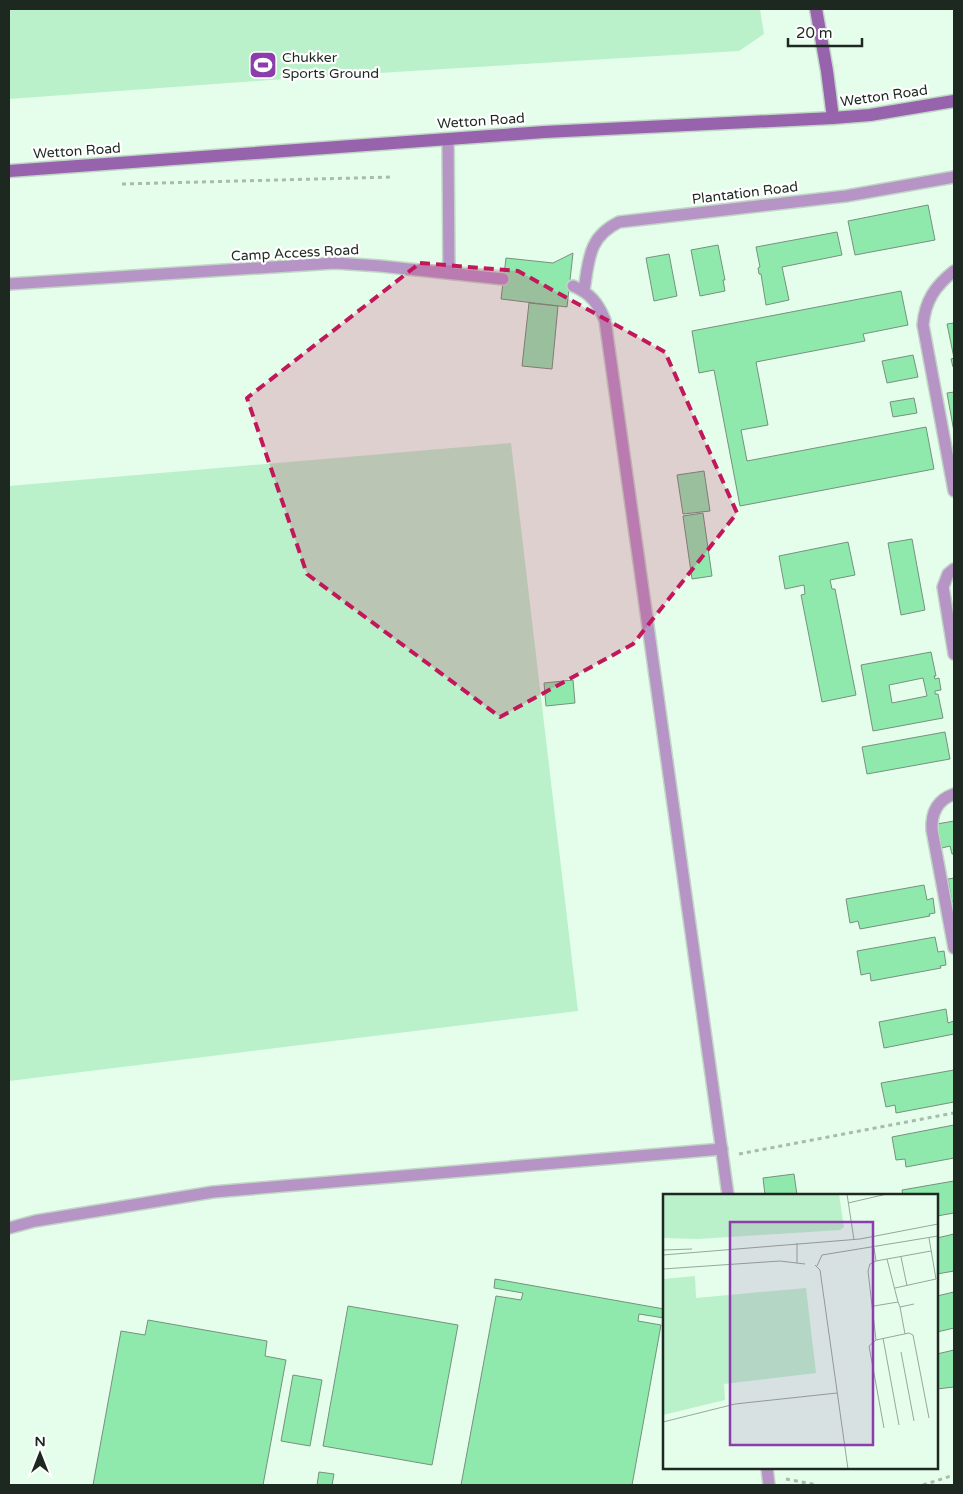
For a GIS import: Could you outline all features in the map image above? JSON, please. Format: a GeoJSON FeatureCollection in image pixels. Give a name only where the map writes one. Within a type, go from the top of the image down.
{"type":"FeatureCollection","features":[{"type":"Feature","properties":{"kind":"main road"},"geometry":{"type":"LineString","coordinates":[[816,9],[827,70],[832,118]]}},
{"type":"Feature","properties":{"kind":"main road","name":"Wetton Road"},"geometry":{"type":"LineString","coordinates":[[9,171],[448,138],[832,118],[870,115],[954,101]]}},
{"type":"Feature","properties":{"kind":"lane"},"geometry":{"type":"LineString","coordinates":[[448,138],[449,273]]}},
{"type":"Feature","properties":{"kind":"lane","name":"Plantation Road"},"geometry":{"type":"LineString","coordinates":[[722,1153],[604,320],[600,308],[592,298],[579,288],[590,250],[595,241],[609,227],[619,222],[846,196],[954,177]]}},
{"type":"Feature","properties":{"kind":"lane","name":"Camp Access Road"},"geometry":{"type":"LineString","coordinates":[[9,284],[335,263],[503,279]]}},
{"type":"Feature","properties":{"kind":"lane"},"geometry":{"type":"LineString","coordinates":[[954,271],[934,290],[928,301],[923,325],[954,491]]}},
{"type":"Feature","properties":{"kind":"lane"},"geometry":{"type":"LineString","coordinates":[[954,569],[948,574],[943,587],[954,654]]}},
{"type":"Feature","properties":{"kind":"lane"},"geometry":{"type":"LineString","coordinates":[[954,794],[938,804],[932,821],[932,830],[954,948]]}},
{"type":"Feature","properties":{"kind":"lane"},"geometry":{"type":"LineString","coordinates":[[9,1228],[44,1220],[213,1192],[722,1153],[728,1194]]}},
{"type":"Feature","properties":{"kind":"path"},"geometry":{"type":"LineString","coordinates":[[119,184],[394,177]]}},
{"type":"Feature","properties":{"kind":"path"},"geometry":{"type":"LineString","coordinates":[[722,1153],[954,1113]]}},
{"type":"Feature","properties":{"kind":"path"},"geometry":{"type":"LineString","coordinates":[[923,1485],[954,1475]]}},
{"type":"Feature","properties":{"kind":"path"},"geometry":{"type":"LineString","coordinates":[[768,1476],[817,1485]]}},
{"type":"Feature","properties":{"kind":"highlighted area"},"geometry":{"type":"Polygon","coordinates":[[[420,263],[518,271],[665,352],[737,513],[633,644],[500,717],[307,574],[247,398],[420,263]]]}},
{"type":"Feature","properties":{"kind":"green space","name":"Chukker Sports Ground"},"geometry":{"type":"Polygon","coordinates":[[[9,9],[760,9],[764,34],[739,51],[297,78],[9,99],[9,9]]]}},
{"type":"Feature","properties":{"kind":"green space"},"geometry":{"type":"Polygon","coordinates":[[[511,443],[578,1011],[9,1081],[9,486],[511,443]]]}},
{"type":"Feature","properties":{"kind":"building"},"geometry":{"type":"Polygon","coordinates":[[[928,205],[935,240],[855,255],[848,221],[928,205]]]}},
{"type":"Feature","properties":{"kind":"building"},"geometry":{"type":"Polygon","coordinates":[[[837,232],[842,255],[782,267],[789,300],[766,305],[761,274],[759,274],[758,268],[760,267],[756,247],[837,232]]]}},
{"type":"Feature","properties":{"kind":"building"},"geometry":{"type":"Polygon","coordinates":[[[718,245],[725,280],[723,280],[725,291],[700,296],[691,250],[718,245]]]}},
{"type":"Feature","properties":{"kind":"building"},"geometry":{"type":"Polygon","coordinates":[[[573,253],[567,307],[501,299],[506,258],[553,263],[573,253]]]}},
{"type":"Feature","properties":{"kind":"building"},"geometry":{"type":"Polygon","coordinates":[[[669,254],[677,296],[654,301],[646,258],[669,254]]]}},
{"type":"Feature","properties":{"kind":"building"},"geometry":{"type":"Polygon","coordinates":[[[901,291],[908,325],[863,334],[865,341],[756,362],[768,425],[741,430],[747,461],[926,427],[934,469],[740,506],[714,370],[699,373],[692,331],[901,291]]]}},
{"type":"Feature","properties":{"kind":"building"},"geometry":{"type":"Polygon","coordinates":[[[529,303],[558,306],[552,369],[522,366],[529,303]]]}},
{"type":"Feature","properties":{"kind":"building"},"geometry":{"type":"Polygon","coordinates":[[[954,323],[954,358],[947,324],[954,323]]]}},
{"type":"Feature","properties":{"kind":"building"},"geometry":{"type":"Polygon","coordinates":[[[913,355],[918,377],[887,383],[882,361],[913,355]]]}},
{"type":"Feature","properties":{"kind":"building"},"geometry":{"type":"Polygon","coordinates":[[[954,358],[954,367],[953,367],[951,359],[954,358]]]}},
{"type":"Feature","properties":{"kind":"building"},"geometry":{"type":"Polygon","coordinates":[[[954,392],[954,432],[947,393],[954,392]]]}},
{"type":"Feature","properties":{"kind":"building"},"geometry":{"type":"Polygon","coordinates":[[[914,398],[917,413],[893,417],[890,402],[914,398]]]}},
{"type":"Feature","properties":{"kind":"building"},"geometry":{"type":"Polygon","coordinates":[[[704,471],[710,511],[683,514],[677,475],[704,471]]]}},
{"type":"Feature","properties":{"kind":"building"},"geometry":{"type":"Polygon","coordinates":[[[703,513],[712,576],[692,579],[683,516],[703,513]]]}},
{"type":"Feature","properties":{"kind":"building"},"geometry":{"type":"Polygon","coordinates":[[[912,539],[925,610],[901,615],[888,543],[912,539]]]}},
{"type":"Feature","properties":{"kind":"building"},"geometry":{"type":"Polygon","coordinates":[[[848,542],[855,575],[830,580],[832,589],[835,589],[856,695],[822,702],[801,595],[805,594],[804,585],[785,589],[779,556],[848,542]]]}},
{"type":"Feature","properties":{"kind":"building"},"geometry":{"type":"Polygon","coordinates":[[[931,652],[936,676],[934,676],[935,679],[939,678],[941,690],[935,691],[935,694],[938,694],[943,718],[873,731],[861,665],[931,652]],[[923,678],[889,685],[892,703],[927,696],[923,678]]]}},
{"type":"Feature","properties":{"kind":"building"},"geometry":{"type":"Polygon","coordinates":[[[573,680],[575,703],[546,706],[544,683],[573,680]]]}},
{"type":"Feature","properties":{"kind":"building"},"geometry":{"type":"Polygon","coordinates":[[[945,732],[950,759],[867,774],[862,747],[945,732]]]}},
{"type":"Feature","properties":{"kind":"building"},"geometry":{"type":"Polygon","coordinates":[[[954,821],[954,854],[952,854],[950,846],[942,848],[937,824],[954,821]]]}},
{"type":"Feature","properties":{"kind":"building"},"geometry":{"type":"Polygon","coordinates":[[[954,878],[954,902],[952,902],[948,879],[954,878]]]}},
{"type":"Feature","properties":{"kind":"building"},"geometry":{"type":"Polygon","coordinates":[[[924,885],[927,900],[933,898],[935,913],[929,914],[930,916],[860,929],[858,921],[850,923],[846,899],[924,885]]]}},
{"type":"Feature","properties":{"kind":"building"},"geometry":{"type":"Polygon","coordinates":[[[935,937],[938,952],[944,951],[946,965],[940,966],[941,968],[871,981],[870,973],[861,975],[857,951],[935,937]]]}},
{"type":"Feature","properties":{"kind":"building"},"geometry":{"type":"Polygon","coordinates":[[[946,1009],[948,1023],[954,1021],[954,1034],[884,1048],[879,1022],[946,1009]]]}},
{"type":"Feature","properties":{"kind":"building"},"geometry":{"type":"Polygon","coordinates":[[[954,1070],[954,1102],[896,1113],[895,1105],[886,1107],[881,1083],[954,1070]]]}},
{"type":"Feature","properties":{"kind":"building"},"geometry":{"type":"Polygon","coordinates":[[[954,1125],[954,1158],[906,1167],[905,1159],[896,1160],[892,1137],[954,1125]]]}},
{"type":"Feature","properties":{"kind":"building"},"geometry":{"type":"Polygon","coordinates":[[[794,1174],[797,1194],[765,1194],[763,1178],[794,1174]]]}},
{"type":"Feature","properties":{"kind":"building"},"geometry":{"type":"Polygon","coordinates":[[[954,1181],[954,1213],[938,1216],[938,1194],[903,1194],[902,1190],[954,1181]]]}},
{"type":"Feature","properties":{"kind":"building"},"geometry":{"type":"Polygon","coordinates":[[[954,1234],[954,1271],[938,1274],[938,1238],[954,1234]]]}},
{"type":"Feature","properties":{"kind":"building"},"geometry":{"type":"Polygon","coordinates":[[[495,1279],[663,1309],[663,1318],[639,1314],[638,1321],[661,1325],[632,1485],[461,1485],[496,1296],[521,1300],[523,1293],[494,1288],[495,1279]]]}},
{"type":"Feature","properties":{"kind":"building"},"geometry":{"type":"Polygon","coordinates":[[[954,1292],[954,1328],[938,1332],[938,1296],[954,1292]]]}},
{"type":"Feature","properties":{"kind":"building"},"geometry":{"type":"Polygon","coordinates":[[[348,1306],[458,1325],[432,1465],[323,1446],[348,1306]]]}},
{"type":"Feature","properties":{"kind":"building"},"geometry":{"type":"Polygon","coordinates":[[[148,1320],[267,1341],[265,1356],[286,1360],[263,1485],[93,1485],[121,1331],[145,1335],[148,1320]]]}},
{"type":"Feature","properties":{"kind":"building"},"geometry":{"type":"Polygon","coordinates":[[[954,1350],[954,1387],[938,1389],[938,1354],[954,1350]]]}},
{"type":"Feature","properties":{"kind":"building"},"geometry":{"type":"Polygon","coordinates":[[[293,1375],[322,1380],[310,1446],[281,1441],[293,1375]]]}},
{"type":"Feature","properties":{"kind":"building"},"geometry":{"type":"Polygon","coordinates":[[[319,1472],[334,1474],[332,1485],[317,1485],[319,1472]]]}},
{"type":"Feature","properties":{"kind":"place","name":"Chukker Sports Ground"},"geometry":{"type":"Point","coordinates":[263,65]}}]}
